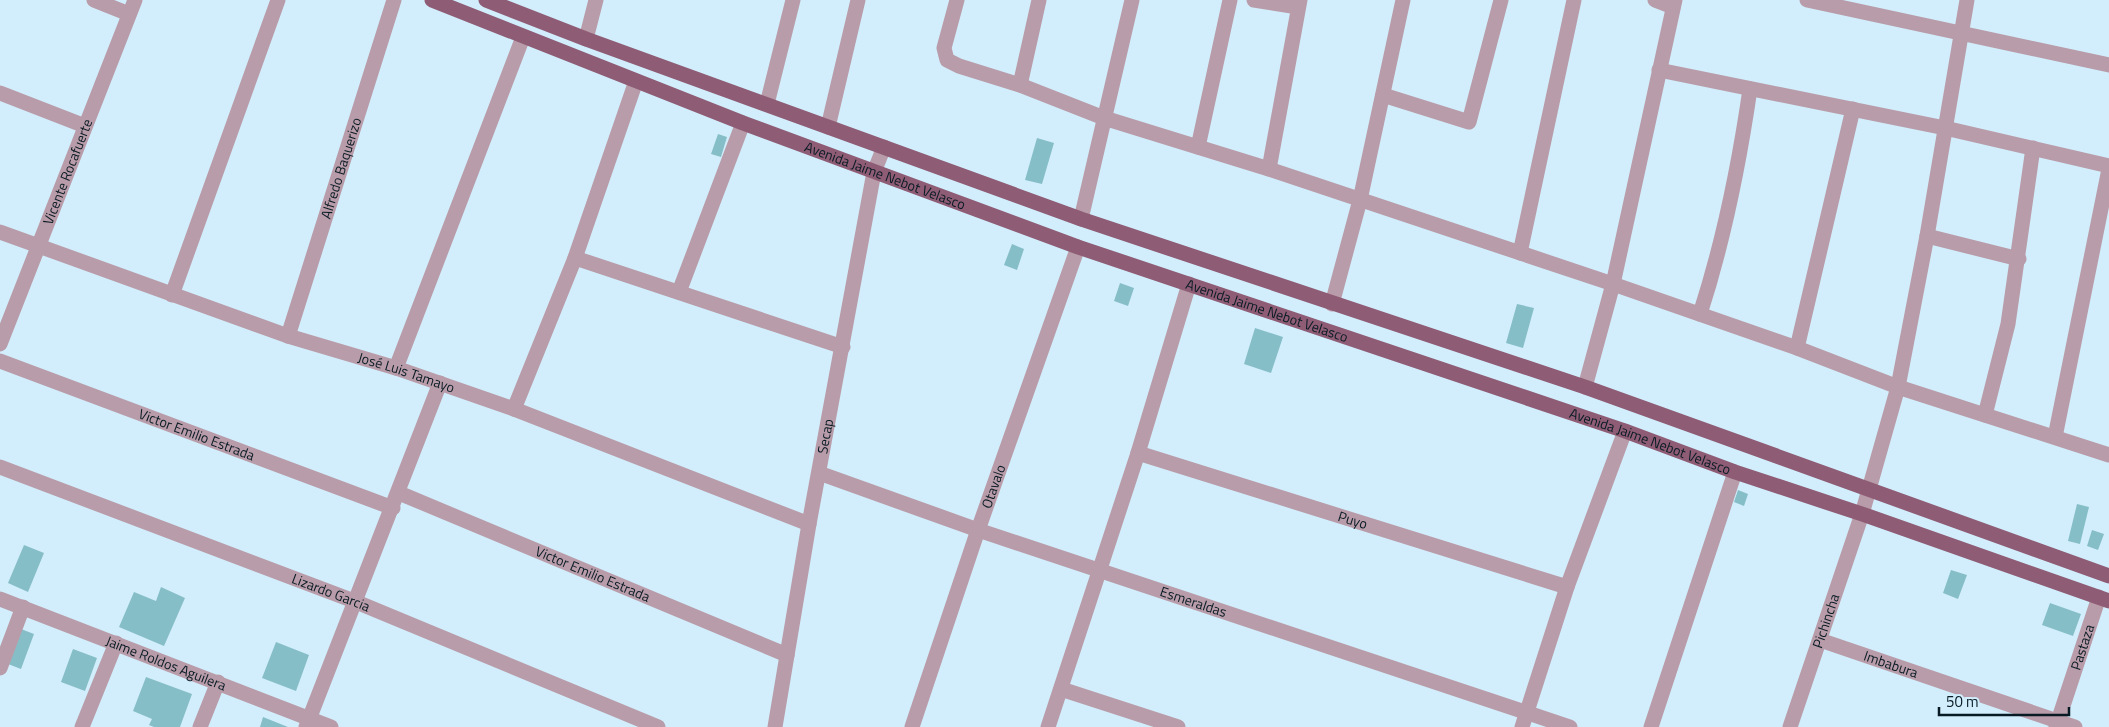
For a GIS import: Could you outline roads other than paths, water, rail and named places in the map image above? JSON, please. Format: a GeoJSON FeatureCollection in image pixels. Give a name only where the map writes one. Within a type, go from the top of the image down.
{"type":"FeatureCollection","features":[{"type":"Feature","properties":{"kind":"main road","name":"Avenida Jaime Nebot Velasco"},"geometry":{"type":"LineString","coordinates":[[432,0],[636,81],[874,172],[1078,246],[1625,431],[1735,472],[1862,514],[2104,599]]}},
{"type":"Feature","properties":{"kind":"main road","name":"Avenida Jaime Nebot Velasco"},"geometry":{"type":"LineString","coordinates":[[486,0],[586,39],[1081,219],[1586,387],[2109,576]]}},
{"type":"Feature","properties":{"kind":"main road"},"geometry":{"type":"LineString","coordinates":[[782,136],[790,112]]}},
{"type":"Feature","properties":{"kind":"street"},"geometry":{"type":"LineString","coordinates":[[94,0],[132,7]]}},
{"type":"Feature","properties":{"kind":"street"},"geometry":{"type":"LineString","coordinates":[[172,295],[278,0]]}},
{"type":"Feature","properties":{"kind":"street","name":"Alfredo Baquerizo"},"geometry":{"type":"LineString","coordinates":[[288,336],[394,0]]}},
{"type":"Feature","properties":{"kind":"street"},"geometry":{"type":"LineString","coordinates":[[586,39],[596,0]]}},
{"type":"Feature","properties":{"kind":"street"},"geometry":{"type":"LineString","coordinates":[[767,104],[793,0]]}},
{"type":"Feature","properties":{"kind":"street"},"geometry":{"type":"LineString","coordinates":[[828,127],[858,0]]}},
{"type":"Feature","properties":{"kind":"street"},"geometry":{"type":"LineString","coordinates":[[957,0],[944,48],[947,60],[959,66],[1020,85],[1104,118],[1269,169],[1613,284],[1797,348],[1898,387],[2109,455]]}},
{"type":"Feature","properties":{"kind":"street"},"geometry":{"type":"LineString","coordinates":[[1020,85],[1040,0]]}},
{"type":"Feature","properties":{"kind":"street"},"geometry":{"type":"LineString","coordinates":[[1081,219],[1132,0]]}},
{"type":"Feature","properties":{"kind":"street"},"geometry":{"type":"LineString","coordinates":[[1198,147],[1230,0]]}},
{"type":"Feature","properties":{"kind":"street"},"geometry":{"type":"LineString","coordinates":[[1254,0],[1299,4],[1269,169]]}},
{"type":"Feature","properties":{"kind":"street"},"geometry":{"type":"LineString","coordinates":[[1332,304],[1360,200],[1403,0]]}},
{"type":"Feature","properties":{"kind":"street"},"geometry":{"type":"LineString","coordinates":[[1383,95],[1469,122],[1501,0]]}},
{"type":"Feature","properties":{"kind":"street"},"geometry":{"type":"LineString","coordinates":[[1520,253],[1574,0]]}},
{"type":"Feature","properties":{"kind":"street"},"geometry":{"type":"LineString","coordinates":[[1586,387],[1613,284],[1674,3],[1656,0]]}},
{"type":"Feature","properties":{"kind":"street"},"geometry":{"type":"LineString","coordinates":[[1807,0],[2109,64]]}},
{"type":"Feature","properties":{"kind":"street","name":"Pichincha"},"geometry":{"type":"LineString","coordinates":[[1790,727],[1870,489],[1898,387],[1927,236],[1967,0]]}},
{"type":"Feature","properties":{"kind":"street","name":"Vicente Rocafuerte"},"geometry":{"type":"LineString","coordinates":[[0,344],[132,7]]}},
{"type":"Feature","properties":{"kind":"street"},"geometry":{"type":"LineString","coordinates":[[396,368],[523,37]]}},
{"type":"Feature","properties":{"kind":"street"},"geometry":{"type":"LineString","coordinates":[[1659,70],[1945,128],[2109,168],[2055,437]]}},
{"type":"Feature","properties":{"kind":"street"},"geometry":{"type":"LineString","coordinates":[[514,409],[575,258],[636,81]]}},
{"type":"Feature","properties":{"kind":"street"},"geometry":{"type":"LineString","coordinates":[[1700,314],[1718,259],[1742,146],[1750,89]]}},
{"type":"Feature","properties":{"kind":"street"},"geometry":{"type":"LineString","coordinates":[[0,93],[85,126]]}},
{"type":"Feature","properties":{"kind":"street"},"geometry":{"type":"LineString","coordinates":[[1797,348],[1853,109]]}},
{"type":"Feature","properties":{"kind":"street"},"geometry":{"type":"LineString","coordinates":[[679,292],[743,122]]}},
{"type":"Feature","properties":{"kind":"street","name":"Secap"},"geometry":{"type":"LineString","coordinates":[[775,727],[809,524],[874,172],[884,147]]}},
{"type":"Feature","properties":{"kind":"street"},"geometry":{"type":"LineString","coordinates":[[1985,415],[2008,324],[2019,259],[2033,148]]}},
{"type":"Feature","properties":{"kind":"street","name":"José Luis Tamayo"},"geometry":{"type":"LineString","coordinates":[[0,232],[288,336],[396,368],[514,409],[809,524]]}},
{"type":"Feature","properties":{"kind":"street"},"geometry":{"type":"LineString","coordinates":[[1927,236],[2019,259]]}},
{"type":"Feature","properties":{"kind":"street","name":"Otavalo"},"geometry":{"type":"LineString","coordinates":[[912,727],[978,530],[1078,246]]}},
{"type":"Feature","properties":{"kind":"street"},"geometry":{"type":"LineString","coordinates":[[575,258],[843,347]]}},
{"type":"Feature","properties":{"kind":"street"},"geometry":{"type":"LineString","coordinates":[[1048,727],[1138,453],[1189,284]]}},
{"type":"Feature","properties":{"kind":"street","name":"Victor Emilio Estrada"},"geometry":{"type":"LineString","coordinates":[[0,360],[393,508]]}},
{"type":"Feature","properties":{"kind":"street"},"geometry":{"type":"LineString","coordinates":[[308,723],[354,600],[399,494],[440,383]]}},
{"type":"Feature","properties":{"kind":"street"},"geometry":{"type":"LineString","coordinates":[[1522,727],[1567,587],[1625,431]]}},
{"type":"Feature","properties":{"kind":"street","name":"Puyo"},"geometry":{"type":"LineString","coordinates":[[1138,453],[1567,587]]}},
{"type":"Feature","properties":{"kind":"street","name":"Lizardo Garcia"},"geometry":{"type":"LineString","coordinates":[[0,467],[354,600],[658,727]]}},
{"type":"Feature","properties":{"kind":"street"},"geometry":{"type":"LineString","coordinates":[[1651,727],[1735,472]]}},
{"type":"Feature","properties":{"kind":"street","name":"Esmeraldas"},"geometry":{"type":"LineString","coordinates":[[819,473],[978,530],[1101,569],[1570,727]]}},
{"type":"Feature","properties":{"kind":"street","name":"Victor Emilio Estrada"},"geometry":{"type":"LineString","coordinates":[[399,494],[787,655]]}},
{"type":"Feature","properties":{"kind":"street","name":"Jaime Roldos Aguilera"},"geometry":{"type":"LineString","coordinates":[[0,599],[218,682],[308,723],[331,727]]}},
{"type":"Feature","properties":{"kind":"street","name":"Pastaza"},"geometry":{"type":"LineString","coordinates":[[2057,724],[2104,599]]}},
{"type":"Feature","properties":{"kind":"street"},"geometry":{"type":"LineString","coordinates":[[0,668],[23,608]]}},
{"type":"Feature","properties":{"kind":"street","name":"Imbabura"},"geometry":{"type":"LineString","coordinates":[[1820,640],[2057,724],[2075,727]]}},
{"type":"Feature","properties":{"kind":"street"},"geometry":{"type":"LineString","coordinates":[[82,727],[116,643]]}},
{"type":"Feature","properties":{"kind":"street"},"geometry":{"type":"LineString","coordinates":[[200,727],[218,682]]}},
{"type":"Feature","properties":{"kind":"street"},"geometry":{"type":"LineString","coordinates":[[1061,689],[1178,727]]}}]}
